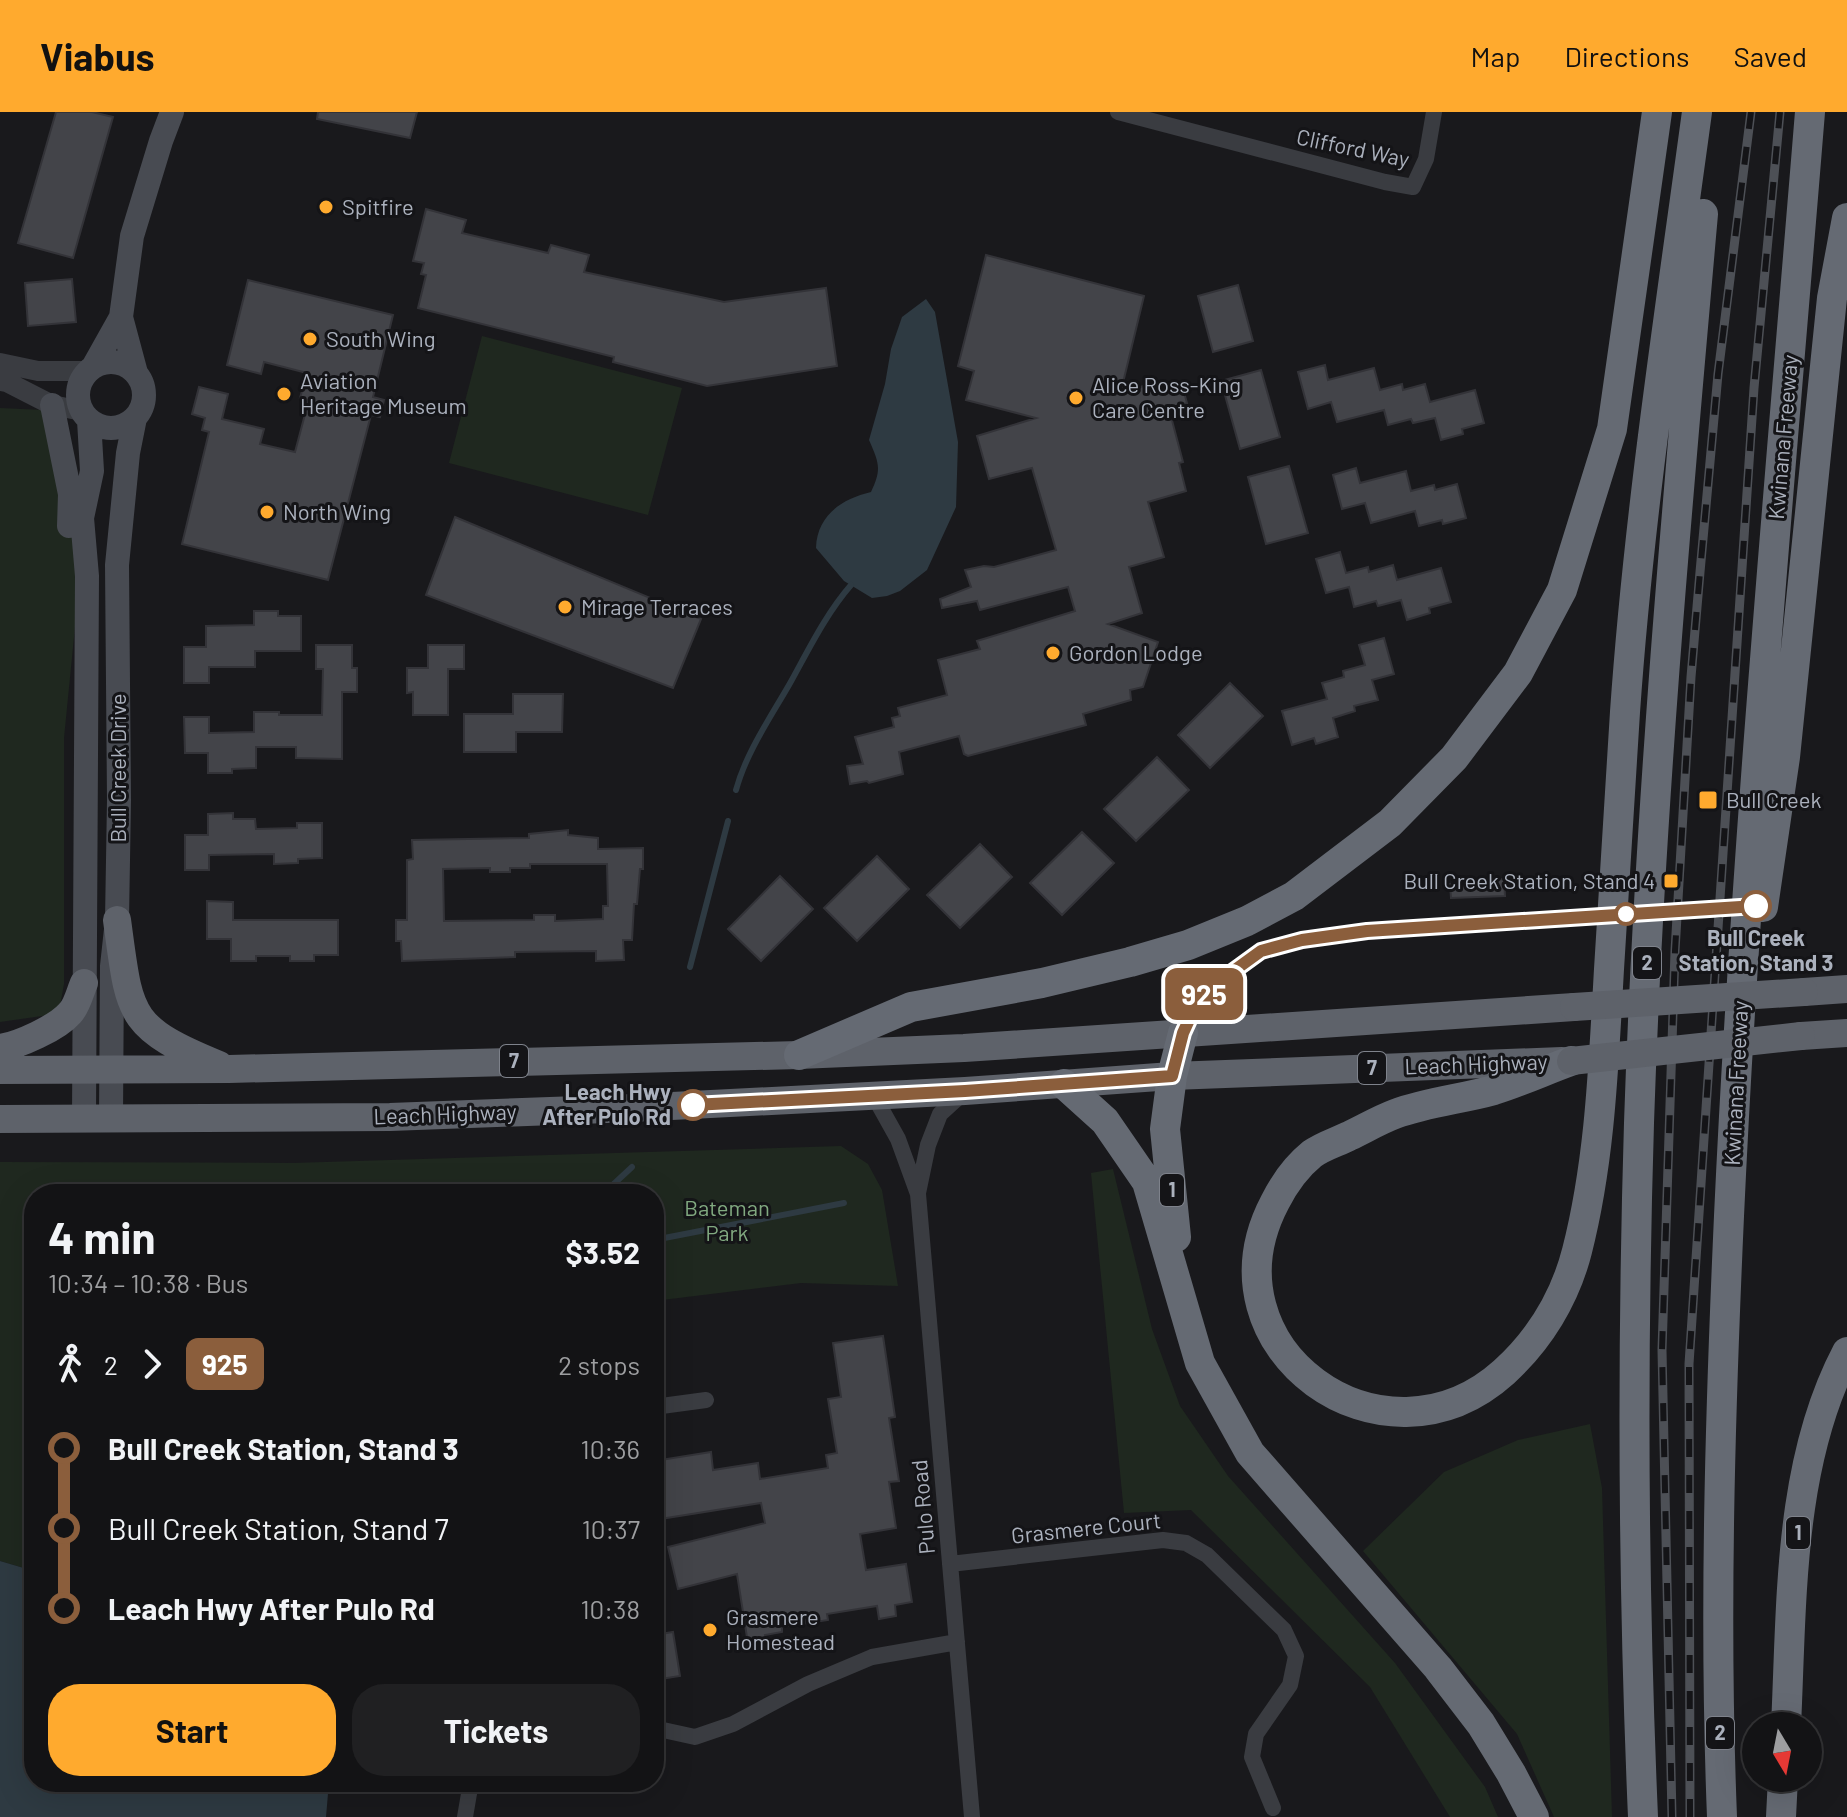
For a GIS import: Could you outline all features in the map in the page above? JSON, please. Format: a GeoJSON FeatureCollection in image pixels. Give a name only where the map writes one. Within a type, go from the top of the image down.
{"type":"FeatureCollection","features":[{"type":"Feature","properties":{"kind":"highway"},"geometry":{"type":"LineString","coordinates":[[799,1055],[911,1007],[1042,983],[1130,962],[1188,945],[1247,921],[1294,896],[1390,823],[1454,758],[1518,673],[1562,590],[1612,429],[1657,112]]}},
{"type":"Feature","properties":{"kind":"highway"},"geometry":{"type":"LineString","coordinates":[[1571,1061],[1495,1090],[1438,1101],[1393,1115],[1316,1151],[1284,1183],[1263,1224],[1256,1260],[1260,1296],[1270,1329],[1289,1360],[1318,1385],[1351,1404],[1384,1411],[1417,1412],[1458,1402],[1494,1381],[1526,1352],[1550,1318],[1574,1263],[1589,1205],[1601,1098],[1631,633],[1648,479],[1697,112]]}},
{"type":"Feature","properties":{"kind":"highway","name":"2"},"geometry":{"type":"LineString","coordinates":[[1643,1817],[1634,1455],[1639,1122],[1669,601],[1713,112]]}},
{"type":"Feature","properties":{"kind":"highway","name":"Kwinana Freeway"},"geometry":{"type":"LineString","coordinates":[[1722,1817],[1721,1407],[1735,1099],[1749,855],[1810,112]]}},
{"type":"Feature","properties":{"kind":"highway"},"geometry":{"type":"LineString","coordinates":[[1735,1099],[1785,757],[1832,298],[1847,218]]}},
{"type":"Feature","properties":{"kind":"highway"},"geometry":{"type":"LineString","coordinates":[[117,920],[129,1000],[140,1021],[177,1046],[229,1069]]}},
{"type":"Feature","properties":{"kind":"highway"},"geometry":{"type":"LineString","coordinates":[[0,1048],[13,1046],[47,1030],[71,1013],[84,983]]}},
{"type":"Feature","properties":{"kind":"highway","name":"7"},"geometry":{"type":"LineString","coordinates":[[0,1070],[229,1069],[964,1048],[1847,989]]}},
{"type":"Feature","properties":{"kind":"highway","name":"1"},"geometry":{"type":"LineString","coordinates":[[1183,1033],[1172,1076],[1165,1129],[1181,1304],[1200,1363],[1250,1453],[1438,1668],[1481,1724],[1534,1817]]}},
{"type":"Feature","properties":{"kind":"highway","name":"Leach Highway"},"geometry":{"type":"LineString","coordinates":[[0,1119],[390,1117],[874,1096],[1172,1076],[1571,1061],[1847,1033]]}},
{"type":"Feature","properties":{"kind":"highway"},"geometry":{"type":"LineString","coordinates":[[1064,1084],[1111,1127],[1147,1182],[1181,1304]]}},
{"type":"Feature","properties":{"kind":"highway","name":"1"},"geometry":{"type":"LineString","coordinates":[[1787,1712],[1795,1552],[1808,1464],[1820,1418],[1847,1352]]}},
{"type":"Feature","properties":{"kind":"highway"},"geometry":{"type":"LineString","coordinates":[[1781,1817],[1782,1792]]}},
{"type":"Feature","properties":{"kind":"main road","name":"Bull Creek Drive"},"geometry":{"type":"LineString","coordinates":[[97,1118],[97,1070],[117,920],[117,565],[128,453],[144,391],[121,317],[132,236],[172,112]]}},
{"type":"Feature","properties":{"kind":"main road","name":"Bull Creek Drive"},"geometry":{"type":"LineString","coordinates":[[97,1070],[84,983],[87,576],[82,518],[92,471],[85,415],[78,390],[121,317]]}},
{"type":"Feature","properties":{"kind":"main road"},"geometry":{"type":"LineString","coordinates":[[90,369],[111,362],[129,367],[136,373]]}},
{"type":"Feature","properties":{"kind":"main road"},"geometry":{"type":"LineString","coordinates":[[52,405],[70,494],[69,539],[87,659]]}},
{"type":"Feature","properties":{"kind":"main road"},"geometry":{"type":"LineString","coordinates":[[85,415],[107,428],[117,427],[135,418]]}},
{"type":"Feature","properties":{"kind":"street","name":"Clifford Way"},"geometry":{"type":"LineString","coordinates":[[1118,112],[1413,187],[1426,159],[1434,112]]}},
{"type":"Feature","properties":{"kind":"street"},"geometry":{"type":"LineString","coordinates":[[0,363],[38,371],[90,369]]}},
{"type":"Feature","properties":{"kind":"street"},"geometry":{"type":"LineString","coordinates":[[0,381],[52,405],[85,415]]}},
{"type":"Feature","properties":{"kind":"street","name":"Pulo Road"},"geometry":{"type":"LineString","coordinates":[[918,1194],[928,1145],[940,1114],[965,1091]]}},
{"type":"Feature","properties":{"kind":"street","name":"Pulo Road"},"geometry":{"type":"LineString","coordinates":[[874,1096],[893,1126],[918,1194],[972,1817]]}},
{"type":"Feature","properties":{"kind":"street"},"geometry":{"type":"LineString","coordinates":[[664,1406],[706,1400]]}},
{"type":"Feature","properties":{"kind":"street","name":"Grasmere Court"},"geometry":{"type":"LineString","coordinates":[[950,1564],[1163,1540],[1186,1543],[1207,1555],[1284,1630],[1296,1656],[1290,1685],[1256,1734],[1252,1757],[1273,1808]]}},
{"type":"Feature","properties":{"kind":"street"},"geometry":{"type":"LineString","coordinates":[[664,1730],[695,1737],[733,1724],[808,1684],[872,1657],[957,1642]]}},
{"type":"Feature","properties":{"kind":"street"},"geometry":{"type":"LineString","coordinates":[[465,1817],[469,1792]]}},
{"type":"Feature","properties":{"kind":"green space"},"geometry":{"type":"Polygon","coordinates":[[[482,336],[682,388],[648,515],[449,463],[482,336]]]}},
{"type":"Feature","properties":{"kind":"green space"},"geometry":{"type":"Polygon","coordinates":[[[0,408],[43,410],[86,516],[64,738],[64,984],[60,1006],[49,1015],[0,1022],[0,408]]]}},
{"type":"Feature","properties":{"kind":"green space","name":"Bateman Park"},"geometry":{"type":"Polygon","coordinates":[[[841,1146],[868,1164],[882,1190],[898,1286],[801,1283],[664,1300],[664,1184],[24,1184],[24,1568],[0,1561],[0,1162],[294,1163],[841,1146]]]}},
{"type":"Feature","properties":{"kind":"green space"},"geometry":{"type":"Polygon","coordinates":[[[1113,1169],[1152,1329],[1180,1406],[1228,1476],[1395,1663],[1485,1787],[1498,1817],[1450,1817],[1370,1687],[1191,1510],[1124,1513],[1091,1173],[1113,1169]]]}},
{"type":"Feature","properties":{"kind":"green space"},"geometry":{"type":"Polygon","coordinates":[[[1590,1424],[1602,1488],[1612,1817],[1554,1817],[1517,1734],[1363,1551],[1444,1472],[1518,1440],[1590,1424]]]}},
{"type":"Feature","properties":{"kind":"shaded area"},"geometry":{"type":"Polygon","coordinates":[[[926,299],[935,312],[958,442],[956,507],[927,570],[900,591],[872,598],[844,581],[816,548],[817,537],[826,518],[841,504],[871,492],[878,466],[869,440],[891,349],[902,317],[926,299]]]}},
{"type":"Feature","properties":{"kind":"shaded area"},"geometry":{"type":"Polygon","coordinates":[[[0,1561],[24,1568],[24,1792],[328,1792],[326,1817],[0,1817],[0,1561]]]}},
{"type":"Feature","properties":{"kind":"building"},"geometry":{"type":"Polygon","coordinates":[[[56,112],[92,112],[113,117],[73,258],[18,243],[56,112]]]}},
{"type":"Feature","properties":{"kind":"building"},"geometry":{"type":"Polygon","coordinates":[[[318,112],[417,112],[410,138],[317,119],[318,112]]]}},
{"type":"Feature","properties":{"kind":"building"},"geometry":{"type":"Polygon","coordinates":[[[426,209],[466,220],[462,233],[548,253],[551,245],[589,255],[584,272],[724,302],[826,288],[837,366],[707,386],[613,362],[614,357],[418,308],[426,275],[421,274],[424,263],[413,261],[426,209]]]}},
{"type":"Feature","properties":{"kind":"building"},"geometry":{"type":"Polygon","coordinates":[[[986,255],[1144,296],[1121,391],[1158,383],[1161,391],[1182,385],[1187,403],[1169,409],[1183,462],[1179,463],[1186,491],[1148,502],[1164,557],[1129,567],[1142,613],[1108,624],[1158,642],[1143,687],[1130,690],[1131,700],[1083,714],[1086,725],[968,756],[964,754],[959,736],[899,752],[903,774],[869,783],[850,784],[847,766],[863,764],[855,737],[894,727],[892,718],[900,716],[898,708],[947,695],[938,660],[980,649],[977,641],[1075,611],[1068,587],[980,610],[977,601],[942,608],[940,599],[971,587],[965,570],[994,567],[1056,550],[1032,468],[989,479],[977,436],[1036,418],[966,400],[974,371],[958,366],[986,255]]]}},
{"type":"Feature","properties":{"kind":"building"},"geometry":{"type":"Polygon","coordinates":[[[72,279],[76,322],[28,326],[25,283],[72,279]]]}},
{"type":"Feature","properties":{"kind":"building"},"geometry":{"type":"Polygon","coordinates":[[[248,280],[393,315],[373,397],[384,400],[380,417],[371,415],[328,580],[182,544],[209,432],[202,430],[205,418],[192,414],[199,387],[228,394],[222,419],[264,429],[260,444],[295,452],[304,418],[308,400],[300,398],[307,373],[264,362],[261,374],[227,365],[248,280]]]}},
{"type":"Feature","properties":{"kind":"building"},"geometry":{"type":"Polygon","coordinates":[[[1238,285],[1253,341],[1213,352],[1198,296],[1238,285]]]}},
{"type":"Feature","properties":{"kind":"building"},"geometry":{"type":"Polygon","coordinates":[[[1325,365],[1328,380],[1374,368],[1380,390],[1402,384],[1403,390],[1425,384],[1430,402],[1475,390],[1484,423],[1462,429],[1463,434],[1441,440],[1435,418],[1413,423],[1411,419],[1388,425],[1384,410],[1337,422],[1331,402],[1308,409],[1298,372],[1325,365]]]}},
{"type":"Feature","properties":{"kind":"building"},"geometry":{"type":"Polygon","coordinates":[[[1261,370],[1280,437],[1240,449],[1221,381],[1261,370]]]}},
{"type":"Feature","properties":{"kind":"building"},"geometry":{"type":"Polygon","coordinates":[[[1289,466],[1308,533],[1266,544],[1248,477],[1289,466]]]}},
{"type":"Feature","properties":{"kind":"building"},"geometry":{"type":"Polygon","coordinates":[[[1356,468],[1360,483],[1406,471],[1411,491],[1434,485],[1435,490],[1457,484],[1466,518],[1419,526],[1415,511],[1371,523],[1365,503],[1342,509],[1333,475],[1356,468]]]}},
{"type":"Feature","properties":{"kind":"building","name":"Mirage Terraces"},"geometry":{"type":"Polygon","coordinates":[[[455,517],[701,619],[673,688],[426,595],[455,517]]]}},
{"type":"Feature","properties":{"kind":"building"},"geometry":{"type":"Polygon","coordinates":[[[1340,552],[1346,573],[1368,567],[1369,572],[1393,565],[1397,580],[1441,568],[1451,602],[1429,608],[1430,613],[1407,620],[1401,600],[1378,606],[1376,601],[1354,607],[1349,587],[1326,593],[1316,559],[1340,552]]]}},
{"type":"Feature","properties":{"kind":"building"},"geometry":{"type":"Polygon","coordinates":[[[254,611],[278,611],[278,616],[301,616],[301,651],[255,651],[255,667],[209,667],[209,683],[184,683],[184,647],[206,647],[206,626],[254,625],[254,611]]]}},
{"type":"Feature","properties":{"kind":"building"},"geometry":{"type":"Polygon","coordinates":[[[1384,638],[1394,674],[1372,680],[1378,700],[1354,706],[1355,711],[1333,718],[1338,737],[1316,744],[1314,738],[1292,745],[1282,711],[1327,699],[1322,683],[1344,677],[1343,671],[1365,665],[1359,645],[1384,638]]]}},
{"type":"Feature","properties":{"kind":"building"},"geometry":{"type":"Polygon","coordinates":[[[316,645],[352,645],[352,668],[357,668],[357,692],[342,692],[342,759],[296,758],[296,747],[256,747],[256,768],[232,769],[232,773],[208,773],[208,753],[185,753],[184,717],[209,717],[209,733],[254,732],[254,712],[322,715],[323,669],[316,669],[316,645]]]}},
{"type":"Feature","properties":{"kind":"building"},"geometry":{"type":"Polygon","coordinates":[[[428,645],[464,645],[464,669],[448,669],[448,715],[413,715],[413,692],[407,693],[407,668],[428,668],[428,645]]]}},
{"type":"Feature","properties":{"kind":"building"},"geometry":{"type":"Polygon","coordinates":[[[1230,683],[1263,716],[1210,768],[1178,735],[1230,683]]]}},
{"type":"Feature","properties":{"kind":"building"},"geometry":{"type":"Polygon","coordinates":[[[513,694],[563,694],[562,732],[516,732],[516,752],[464,752],[464,714],[513,714],[513,694]]]}},
{"type":"Feature","properties":{"kind":"building"},"geometry":{"type":"Polygon","coordinates":[[[1157,757],[1189,790],[1136,841],[1104,809],[1157,757]]]}},
{"type":"Feature","properties":{"kind":"building"},"geometry":{"type":"Polygon","coordinates":[[[233,813],[233,819],[255,819],[256,829],[297,828],[297,823],[322,823],[322,858],[274,864],[274,854],[209,855],[209,870],[185,870],[185,835],[208,835],[208,814],[233,813]]]}},
{"type":"Feature","properties":{"kind":"building"},"geometry":{"type":"Polygon","coordinates":[[[568,830],[568,835],[598,838],[598,849],[643,848],[643,869],[640,869],[637,904],[634,904],[632,940],[623,940],[624,960],[596,961],[596,951],[515,952],[515,957],[402,961],[401,941],[396,941],[396,920],[407,920],[407,860],[413,859],[412,840],[529,838],[529,834],[568,830]],[[530,864],[530,868],[510,868],[510,872],[490,872],[490,868],[443,869],[444,921],[534,920],[534,915],[555,915],[555,921],[603,919],[603,906],[608,906],[607,864],[530,864]]]}},
{"type":"Feature","properties":{"kind":"building"},"geometry":{"type":"Polygon","coordinates":[[[1082,832],[1114,863],[1062,915],[1030,883],[1082,832]]]}},
{"type":"Feature","properties":{"kind":"building"},"geometry":{"type":"Polygon","coordinates":[[[980,844],[1012,877],[960,928],[927,895],[980,844]]]}},
{"type":"Feature","properties":{"kind":"building"},"geometry":{"type":"Polygon","coordinates":[[[877,856],[909,889],[857,941],[824,908],[877,856]]]}},
{"type":"Feature","properties":{"kind":"building"},"geometry":{"type":"Polygon","coordinates":[[[780,876],[813,909],[761,961],[728,929],[780,876]]]}},
{"type":"Feature","properties":{"kind":"building"},"geometry":{"type":"Polygon","coordinates":[[[1504,879],[1505,896],[1451,898],[1450,884],[1504,879]]]}},
{"type":"Feature","properties":{"kind":"building"},"geometry":{"type":"Polygon","coordinates":[[[207,901],[233,902],[233,920],[338,920],[338,955],[314,955],[314,961],[290,961],[290,956],[256,956],[256,961],[231,961],[231,939],[207,939],[207,901]]]}},
{"type":"Feature","properties":{"kind":"building"},"geometry":{"type":"Polygon","coordinates":[[[883,1336],[895,1417],[889,1418],[899,1481],[889,1482],[896,1528],[860,1534],[866,1570],[906,1564],[912,1602],[895,1605],[896,1616],[879,1619],[877,1606],[827,1614],[828,1620],[782,1627],[782,1632],[765,1635],[767,1647],[749,1650],[737,1574],[678,1589],[668,1547],[765,1523],[761,1503],[664,1518],[664,1459],[711,1452],[713,1470],[758,1463],[760,1479],[828,1468],[826,1455],[837,1453],[828,1399],[841,1397],[833,1343],[883,1336]]]}},
{"type":"Feature","properties":{"kind":"building"},"geometry":{"type":"Polygon","coordinates":[[[673,1632],[680,1676],[664,1678],[664,1633],[673,1632]]]}},
{"type":"Feature","properties":{"kind":"waterway"},"geometry":{"type":"LineString","coordinates":[[736,790],[759,736],[825,621],[851,585]]}},
{"type":"Feature","properties":{"kind":"waterway"},"geometry":{"type":"LineString","coordinates":[[690,967],[728,821]]}},
{"type":"Feature","properties":{"kind":"waterway"},"geometry":{"type":"LineString","coordinates":[[614,1184],[632,1167]]}},
{"type":"Feature","properties":{"kind":"waterway"},"geometry":{"type":"LineString","coordinates":[[664,1238],[844,1203]]}},
{"type":"Feature","properties":{"kind":"railway"},"geometry":{"type":"LineString","coordinates":[[1672,1817],[1662,1350],[1675,951],[1700,572],[1718,374],[1751,112]]}},
{"type":"Feature","properties":{"kind":"railway"},"geometry":{"type":"LineString","coordinates":[[1690,1817],[1689,1364],[1754,388],[1780,112]]}},
{"type":"Feature","properties":{"kind":"bus line","name":"925"},"geometry":{"type":"LineString","coordinates":[[693,1105],[965,1091],[1172,1076],[1183,1033],[1198,1000],[1261,951],[1302,940],[1367,931],[1756,906]]}},
{"type":"Feature","properties":{"kind":"place","name":"Spitfire"},"geometry":{"type":"Point","coordinates":[326,207]}},
{"type":"Feature","properties":{"kind":"place","name":"South Wing"},"geometry":{"type":"Point","coordinates":[310,339]}},
{"type":"Feature","properties":{"kind":"place","name":"Aviation Heritage Museum"},"geometry":{"type":"Point","coordinates":[284,394]}},
{"type":"Feature","properties":{"kind":"place","name":"Alice Ross-King Care Centre"},"geometry":{"type":"Point","coordinates":[1076,398]}},
{"type":"Feature","properties":{"kind":"place","name":"North Wing"},"geometry":{"type":"Point","coordinates":[267,512]}},
{"type":"Feature","properties":{"kind":"place","name":"Mirage Terraces"},"geometry":{"type":"Point","coordinates":[565,607]}},
{"type":"Feature","properties":{"kind":"place","name":"Gordon Lodge"},"geometry":{"type":"Point","coordinates":[1053,653]}},
{"type":"Feature","properties":{"kind":"place","name":"Bull Creek"},"geometry":{"type":"Point","coordinates":[1708,800]}},
{"type":"Feature","properties":{"kind":"place","name":"Bull Creek Station, Stand 4"},"geometry":{"type":"Point","coordinates":[1671,881]}},
{"type":"Feature","properties":{"kind":"place","name":"Bull Creek Station, Stand 3"},"geometry":{"type":"Point","coordinates":[1756,906]}},
{"type":"Feature","properties":{"kind":"place","name":"Leach Hwy After Pulo Rd"},"geometry":{"type":"Point","coordinates":[693,1105]}},
{"type":"Feature","properties":{"kind":"place","name":"Grasmere Homestead"},"geometry":{"type":"Point","coordinates":[710,1630]}}]}
